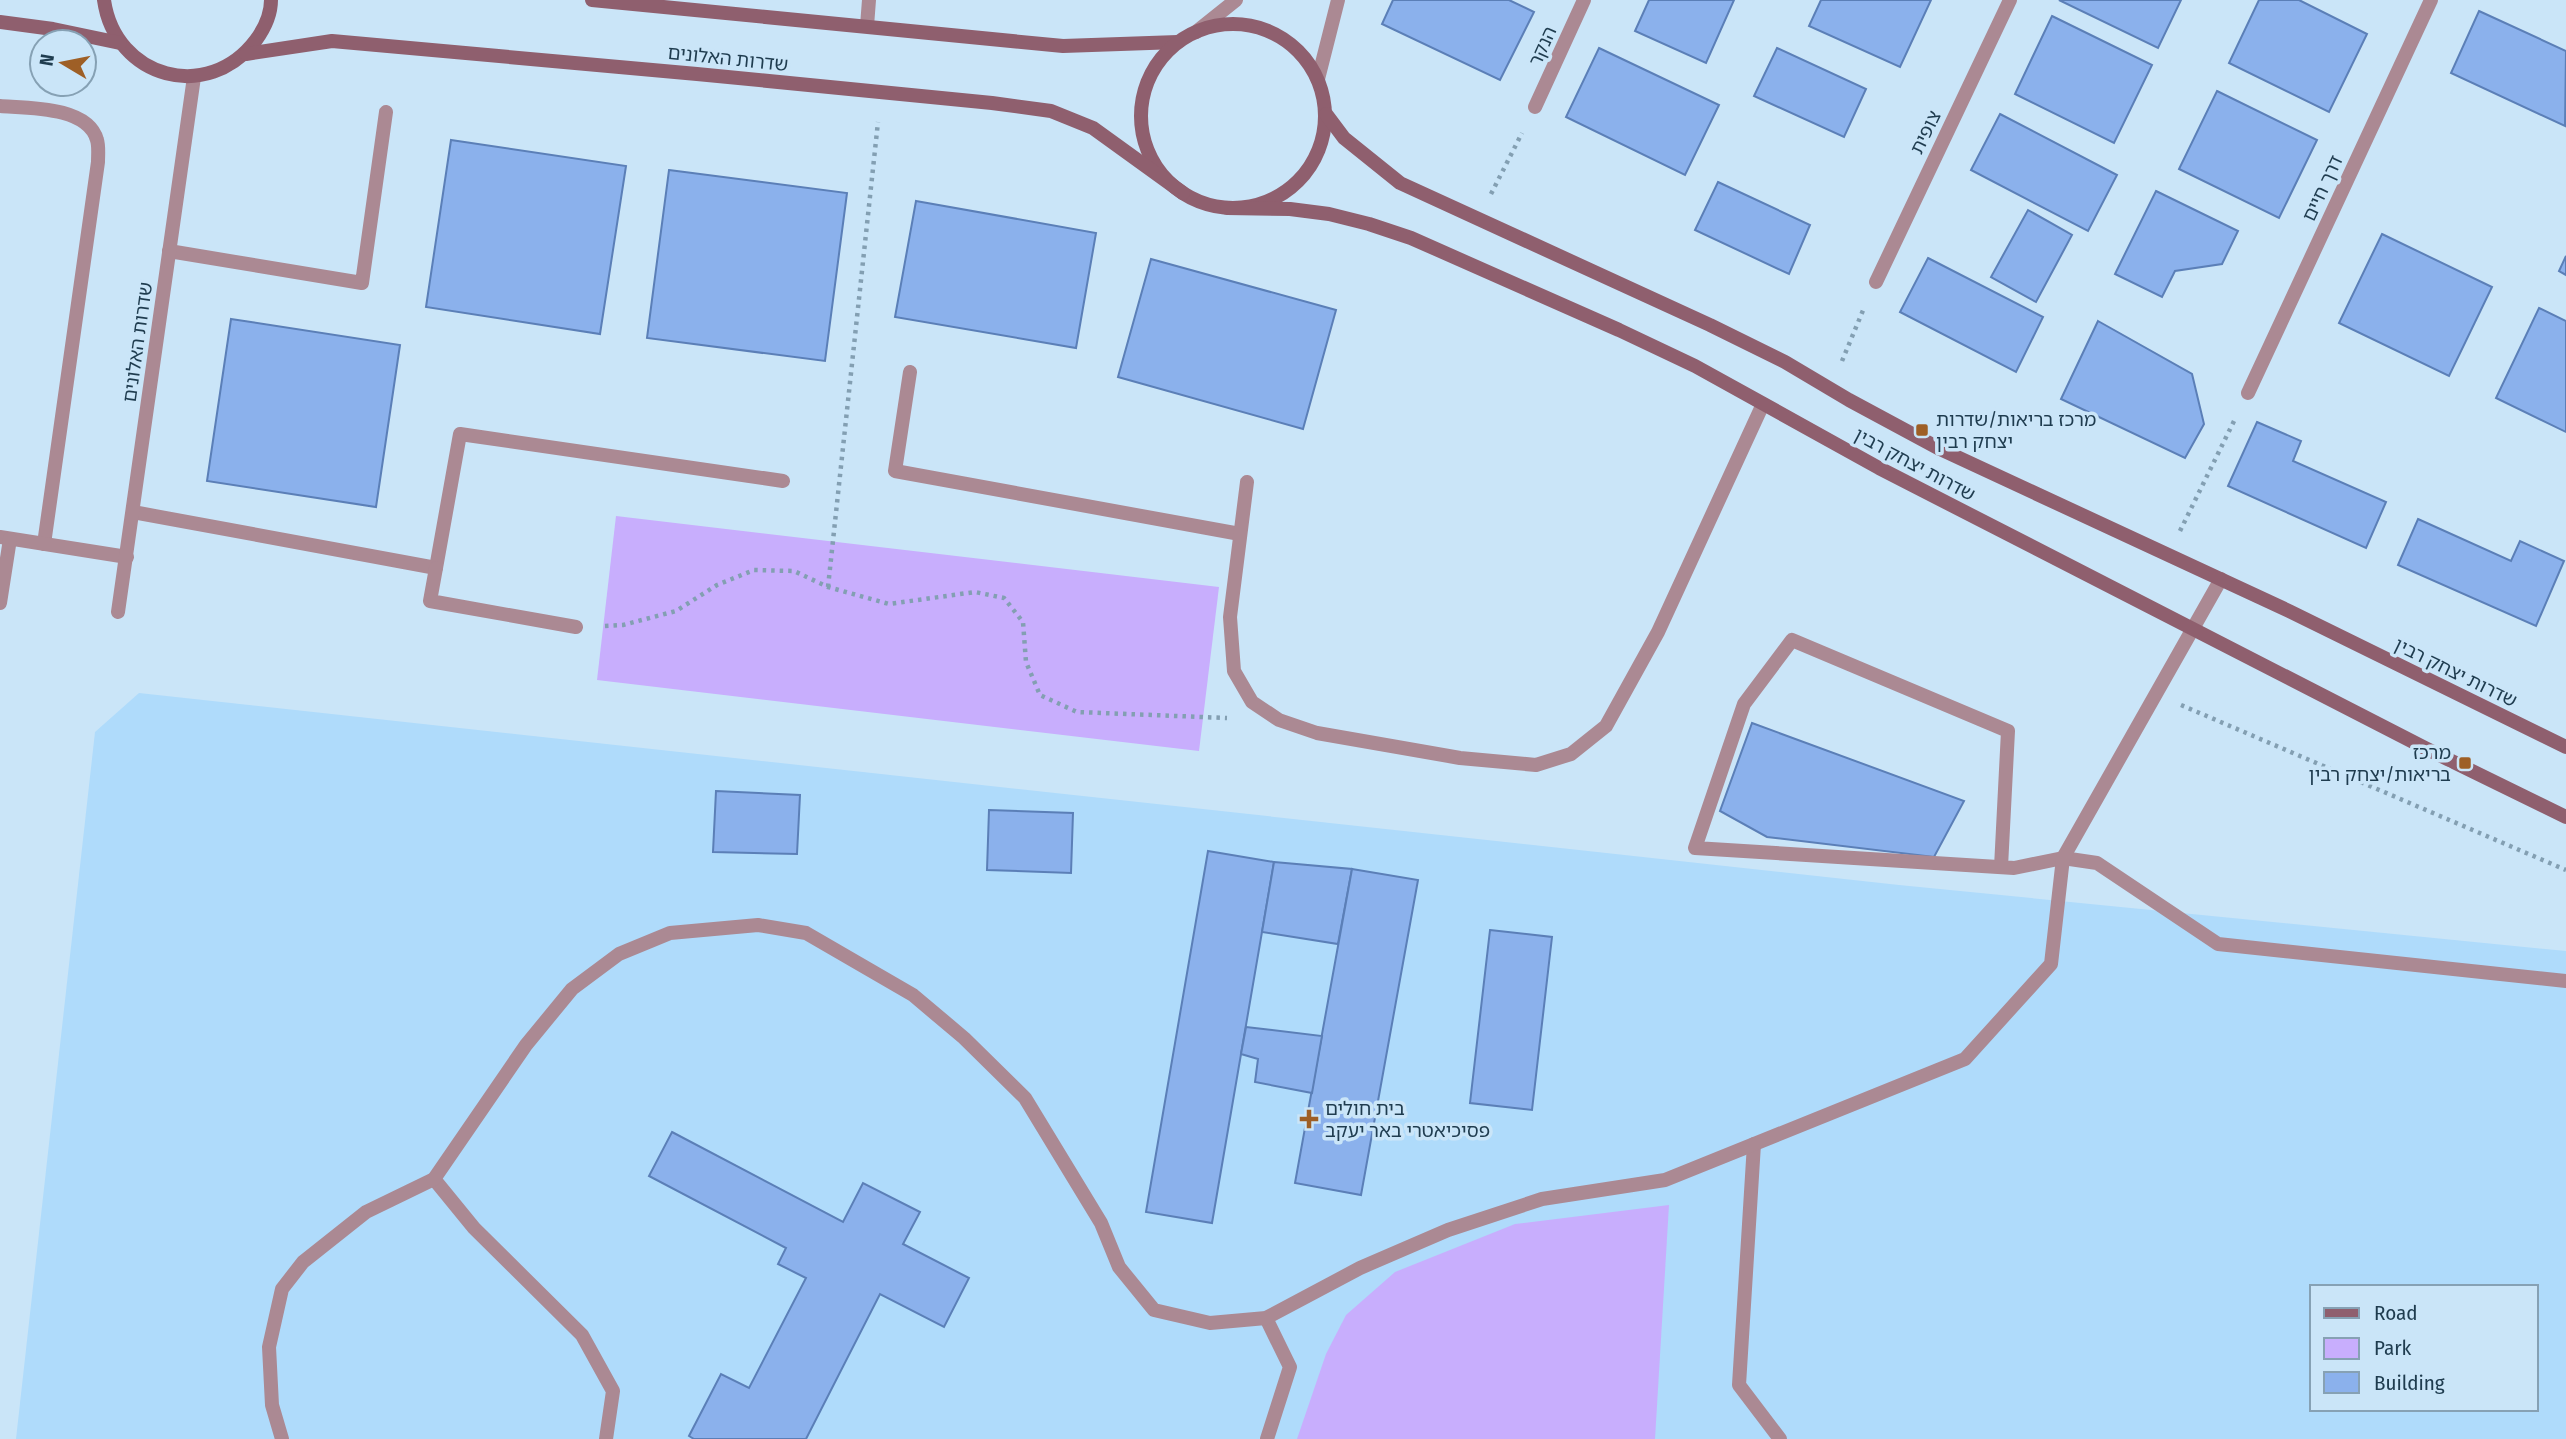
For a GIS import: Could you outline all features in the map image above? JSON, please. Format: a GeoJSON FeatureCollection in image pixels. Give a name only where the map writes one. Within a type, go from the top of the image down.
{"type":"FeatureCollection","features":[{"type":"Feature","properties":{"kind":"main road"},"geometry":{"type":"LineString","coordinates":[[104,0],[107,18],[120,43],[140,62],[166,74],[194,77],[222,69],[246,54],[263,30],[271,0]]}},
{"type":"Feature","properties":{"kind":"main road"},"geometry":{"type":"LineString","coordinates":[[593,0],[1063,46],[1178,42]]}},
{"type":"Feature","properties":{"kind":"main road"},"geometry":{"type":"LineString","coordinates":[[0,22],[53,29],[120,43]]}},
{"type":"Feature","properties":{"kind":"main road"},"geometry":{"type":"LineString","coordinates":[[1224,24],[1253,25],[1280,36],[1302,54],[1318,79],[1324,96],[1325,114],[1321,144],[1307,171],[1284,192],[1257,205],[1227,208],[1205,203],[1183,193],[1164,177],[1150,156],[1143,132],[1142,107],[1148,82],[1160,60],[1178,42],[1196,32],[1224,24]]}},
{"type":"Feature","properties":{"kind":"main road","name":"שדרות האלונים"},"geometry":{"type":"LineString","coordinates":[[246,54],[332,41],[882,92],[1051,111],[1093,128],[1183,193]]}},
{"type":"Feature","properties":{"kind":"main road","name":"שדרות יצחק רבין"},"geometry":{"type":"LineString","coordinates":[[1325,114],[1353,147],[1399,183],[1723,331],[1785,362],[1940,449],[2221,579],[2566,747]]}},
{"type":"Feature","properties":{"kind":"main road","name":"שדרות יצחק רבין"},"geometry":{"type":"LineString","coordinates":[[1227,208],[1290,209],[1329,214],[1369,224],[1411,238],[1630,335],[1695,366],[1879,468],[2566,817]]}},
{"type":"Feature","properties":{"kind":"street"},"geometry":{"type":"LineString","coordinates":[[867,26],[869,0]]}},
{"type":"Feature","properties":{"kind":"street"},"geometry":{"type":"LineString","coordinates":[[1196,32],[1236,0]]}},
{"type":"Feature","properties":{"kind":"street"},"geometry":{"type":"LineString","coordinates":[[1318,79],[1338,0]]}},
{"type":"Feature","properties":{"kind":"street","name":"הנקר"},"geometry":{"type":"LineString","coordinates":[[1535,107],[1584,0]]}},
{"type":"Feature","properties":{"kind":"street","name":"צופית"},"geometry":{"type":"LineString","coordinates":[[1876,282],[2010,0]]}},
{"type":"Feature","properties":{"kind":"street","name":"דרך חיים"},"geometry":{"type":"LineString","coordinates":[[2248,393],[2431,0]]}},
{"type":"Feature","properties":{"kind":"street","name":"שדרות האלונים"},"geometry":{"type":"LineString","coordinates":[[118,612],[194,77]]}},
{"type":"Feature","properties":{"kind":"street"},"geometry":{"type":"LineString","coordinates":[[0,106],[66,112],[90,127],[97,139],[98,162],[44,544]]}},
{"type":"Feature","properties":{"kind":"street"},"geometry":{"type":"LineString","coordinates":[[169,251],[362,283],[386,112]]}},
{"type":"Feature","properties":{"kind":"street"},"geometry":{"type":"LineString","coordinates":[[910,372],[895,471],[1241,534]]}},
{"type":"Feature","properties":{"kind":"street"},"geometry":{"type":"LineString","coordinates":[[1247,482],[1230,617],[1234,671],[1252,702],[1279,720],[1317,733],[1460,758],[1536,765],[1571,754],[1606,726],[1625,696],[1658,632],[1763,404]]}},
{"type":"Feature","properties":{"kind":"street"},"geometry":{"type":"LineString","coordinates":[[576,627],[430,601],[460,435],[783,481]]}},
{"type":"Feature","properties":{"kind":"street"},"geometry":{"type":"LineString","coordinates":[[133,513],[436,568]]}},
{"type":"Feature","properties":{"kind":"street"},"geometry":{"type":"LineString","coordinates":[[0,603],[5,538],[127,557]]}},
{"type":"Feature","properties":{"kind":"street"},"geometry":{"type":"LineString","coordinates":[[282,1439],[272,1405],[269,1347],[282,1289],[303,1262],[366,1212],[434,1179],[526,1045],[572,989],[619,954],[670,933],[758,925],[806,933],[912,995],[964,1038],[1025,1098],[1101,1223],[1119,1267],[1154,1310],[1210,1323],[1266,1318],[1360,1268],[1448,1230],[1542,1199],[1665,1180],[1965,1059],[2051,964],[2063,858],[2221,579]]}},
{"type":"Feature","properties":{"kind":"street"},"geometry":{"type":"LineString","coordinates":[[2014,868],[2001,867],[2008,731],[1792,640],[1744,704],[1695,848],[2014,868],[2063,858],[2097,863],[2218,944],[2566,981]]}},
{"type":"Feature","properties":{"kind":"street"},"geometry":{"type":"LineString","coordinates":[[1754,1144],[1738,1385],[1780,1439]]}},
{"type":"Feature","properties":{"kind":"street"},"geometry":{"type":"LineString","coordinates":[[434,1179],[474,1228],[582,1335],[613,1391],[606,1439]]}},
{"type":"Feature","properties":{"kind":"street"},"geometry":{"type":"LineString","coordinates":[[1266,1318],[1290,1367],[1267,1439]]}},
{"type":"Feature","properties":{"kind":"path"},"geometry":{"type":"LineString","coordinates":[[828,587],[882,92]]}},
{"type":"Feature","properties":{"kind":"path"},"geometry":{"type":"LineString","coordinates":[[1479,219],[1535,107]]}},
{"type":"Feature","properties":{"kind":"path"},"geometry":{"type":"LineString","coordinates":[[1830,388],[1876,282]]}},
{"type":"Feature","properties":{"kind":"path"},"geometry":{"type":"LineString","coordinates":[[2168,555],[2248,393]]}},
{"type":"Feature","properties":{"kind":"path"},"geometry":{"type":"LineString","coordinates":[[576,627],[623,625],[676,611],[718,585],[754,570],[794,571],[828,587],[889,604],[975,592],[1004,598],[1023,622],[1026,663],[1040,695],[1077,712],[1279,720]]}},
{"type":"Feature","properties":{"kind":"path"},"geometry":{"type":"LineString","coordinates":[[2155,694],[2566,870]]}},
{"type":"Feature","properties":{"kind":"shaded area","name":"בית חולים פסיכיאטרי באר יעקב"},"geometry":{"type":"Polygon","coordinates":[[[139,693],[1899,885],[2566,951],[2566,1439],[16,1439],[95,732],[139,693]]]}},
{"type":"Feature","properties":{"kind":"green space"},"geometry":{"type":"Polygon","coordinates":[[[616,516],[1219,587],[1199,751],[597,680],[616,516]]]}},
{"type":"Feature","properties":{"kind":"green space"},"geometry":{"type":"Polygon","coordinates":[[[1669,1205],[1655,1439],[1297,1439],[1326,1354],[1346,1315],[1395,1272],[1515,1224],[1669,1205]]]}},
{"type":"Feature","properties":{"kind":"building"},"geometry":{"type":"Polygon","coordinates":[[[1393,0],[1509,0],[1534,12],[1500,80],[1382,24],[1393,0]]]}},
{"type":"Feature","properties":{"kind":"building"},"geometry":{"type":"Polygon","coordinates":[[[1649,0],[1734,0],[1706,63],[1635,31],[1649,0]]]}},
{"type":"Feature","properties":{"kind":"building"},"geometry":{"type":"Polygon","coordinates":[[[1821,0],[1931,0],[1900,67],[1809,26],[1821,0]]]}},
{"type":"Feature","properties":{"kind":"building"},"geometry":{"type":"Polygon","coordinates":[[[2059,0],[2181,0],[2158,48],[2059,0]]]}},
{"type":"Feature","properties":{"kind":"building"},"geometry":{"type":"Polygon","coordinates":[[[2259,0],[2299,0],[2367,34],[2329,112],[2229,63],[2259,0]]]}},
{"type":"Feature","properties":{"kind":"building"},"geometry":{"type":"Polygon","coordinates":[[[2479,11],[2566,51],[2565,126],[2451,73],[2479,11]]]}},
{"type":"Feature","properties":{"kind":"building"},"geometry":{"type":"Polygon","coordinates":[[[2052,16],[2152,65],[2114,143],[2015,94],[2052,16]]]}},
{"type":"Feature","properties":{"kind":"building"},"geometry":{"type":"Polygon","coordinates":[[[1599,48],[1719,105],[1685,175],[1566,117],[1599,48]]]}},
{"type":"Feature","properties":{"kind":"building"},"geometry":{"type":"Polygon","coordinates":[[[1777,48],[1866,89],[1844,137],[1754,96],[1777,48]]]}},
{"type":"Feature","properties":{"kind":"building"},"geometry":{"type":"Polygon","coordinates":[[[2217,91],[2317,140],[2279,218],[2179,169],[2217,91]]]}},
{"type":"Feature","properties":{"kind":"building"},"geometry":{"type":"Polygon","coordinates":[[[2000,114],[2117,175],[2088,231],[1971,170],[2000,114]]]}},
{"type":"Feature","properties":{"kind":"building"},"geometry":{"type":"Polygon","coordinates":[[[451,140],[626,166],[600,334],[426,307],[451,140]]]}},
{"type":"Feature","properties":{"kind":"building"},"geometry":{"type":"Polygon","coordinates":[[[669,170],[847,193],[825,361],[647,338],[669,170]]]}},
{"type":"Feature","properties":{"kind":"building"},"geometry":{"type":"Polygon","coordinates":[[[1718,182],[1810,225],[1789,274],[1695,230],[1718,182]]]}},
{"type":"Feature","properties":{"kind":"building"},"geometry":{"type":"Polygon","coordinates":[[[2156,191],[2238,231],[2222,264],[2175,271],[2162,297],[2115,274],[2156,191]]]}},
{"type":"Feature","properties":{"kind":"building"},"geometry":{"type":"Polygon","coordinates":[[[916,201],[1096,233],[1076,348],[895,317],[916,201]]]}},
{"type":"Feature","properties":{"kind":"building"},"geometry":{"type":"Polygon","coordinates":[[[2028,210],[2072,235],[2036,302],[1991,277],[2028,210]]]}},
{"type":"Feature","properties":{"kind":"building"},"geometry":{"type":"Polygon","coordinates":[[[2382,234],[2492,287],[2449,376],[2339,323],[2382,234]]]}},
{"type":"Feature","properties":{"kind":"building"},"geometry":{"type":"Polygon","coordinates":[[[2566,256],[2566,275],[2559,271],[2566,256]]]}},
{"type":"Feature","properties":{"kind":"building"},"geometry":{"type":"Polygon","coordinates":[[[1928,258],[2043,317],[2016,372],[1900,312],[1928,258]]]}},
{"type":"Feature","properties":{"kind":"building"},"geometry":{"type":"Polygon","coordinates":[[[1151,259],[1336,310],[1303,429],[1118,377],[1151,259]]]}},
{"type":"Feature","properties":{"kind":"building"},"geometry":{"type":"Polygon","coordinates":[[[2539,308],[2566,321],[2566,432],[2496,398],[2539,308]]]}},
{"type":"Feature","properties":{"kind":"building"},"geometry":{"type":"Polygon","coordinates":[[[231,319],[400,345],[376,507],[207,481],[231,319]]]}},
{"type":"Feature","properties":{"kind":"building"},"geometry":{"type":"Polygon","coordinates":[[[2098,321],[2192,374],[2204,424],[2185,458],[2061,399],[2098,321]]]}},
{"type":"Feature","properties":{"kind":"building"},"geometry":{"type":"Polygon","coordinates":[[[2257,422],[2301,441],[2293,461],[2386,502],[2366,548],[2228,486],[2257,422]]]}},
{"type":"Feature","properties":{"kind":"building"},"geometry":{"type":"Polygon","coordinates":[[[2418,519],[2511,561],[2520,541],[2564,561],[2536,626],[2398,565],[2418,519]]]}},
{"type":"Feature","properties":{"kind":"building"},"geometry":{"type":"Polygon","coordinates":[[[1752,723],[1964,801],[1934,857],[1767,837],[1720,811],[1752,723]]]}},
{"type":"Feature","properties":{"kind":"building"},"geometry":{"type":"Polygon","coordinates":[[[716,791],[800,795],[797,854],[713,852],[716,791]]]}},
{"type":"Feature","properties":{"kind":"building"},"geometry":{"type":"Polygon","coordinates":[[[989,810],[1073,813],[1071,873],[987,870],[989,810]]]}},
{"type":"Feature","properties":{"kind":"building"},"geometry":{"type":"Polygon","coordinates":[[[1208,851],[1274,862],[1212,1223],[1146,1212],[1208,851]]]}},
{"type":"Feature","properties":{"kind":"building"},"geometry":{"type":"Polygon","coordinates":[[[1274,862],[1352,869],[1338,944],[1262,932],[1274,862]]]}},
{"type":"Feature","properties":{"kind":"building"},"geometry":{"type":"Polygon","coordinates":[[[1352,869],[1418,880],[1361,1195],[1295,1183],[1352,869]]]}},
{"type":"Feature","properties":{"kind":"building"},"geometry":{"type":"Polygon","coordinates":[[[1490,930],[1552,937],[1532,1110],[1470,1103],[1490,930]]]}},
{"type":"Feature","properties":{"kind":"building"},"geometry":{"type":"Polygon","coordinates":[[[1246,1027],[1322,1036],[1312,1093],[1255,1082],[1258,1059],[1241,1054],[1246,1027]]]}},
{"type":"Feature","properties":{"kind":"building"},"geometry":{"type":"Polygon","coordinates":[[[672,1132],[843,1222],[863,1183],[920,1212],[903,1244],[969,1278],[944,1327],[880,1294],[806,1439],[694,1439],[689,1436],[721,1374],[749,1388],[806,1278],[778,1264],[786,1248],[649,1176],[672,1132]]]}},
{"type":"Feature","properties":{"kind":"place","name":"מרכז בריאות/שדרות יצחק רבין"},"geometry":{"type":"Point","coordinates":[1922,430]}},
{"type":"Feature","properties":{"kind":"place","name":"מרכז בריאות/יצחק רבין"},"geometry":{"type":"Point","coordinates":[2465,763]}},
{"type":"Feature","properties":{"kind":"place","name":"בית חולים פסיכיאטרי באר יעקב"},"geometry":{"type":"Point","coordinates":[1309,1119]}}]}
